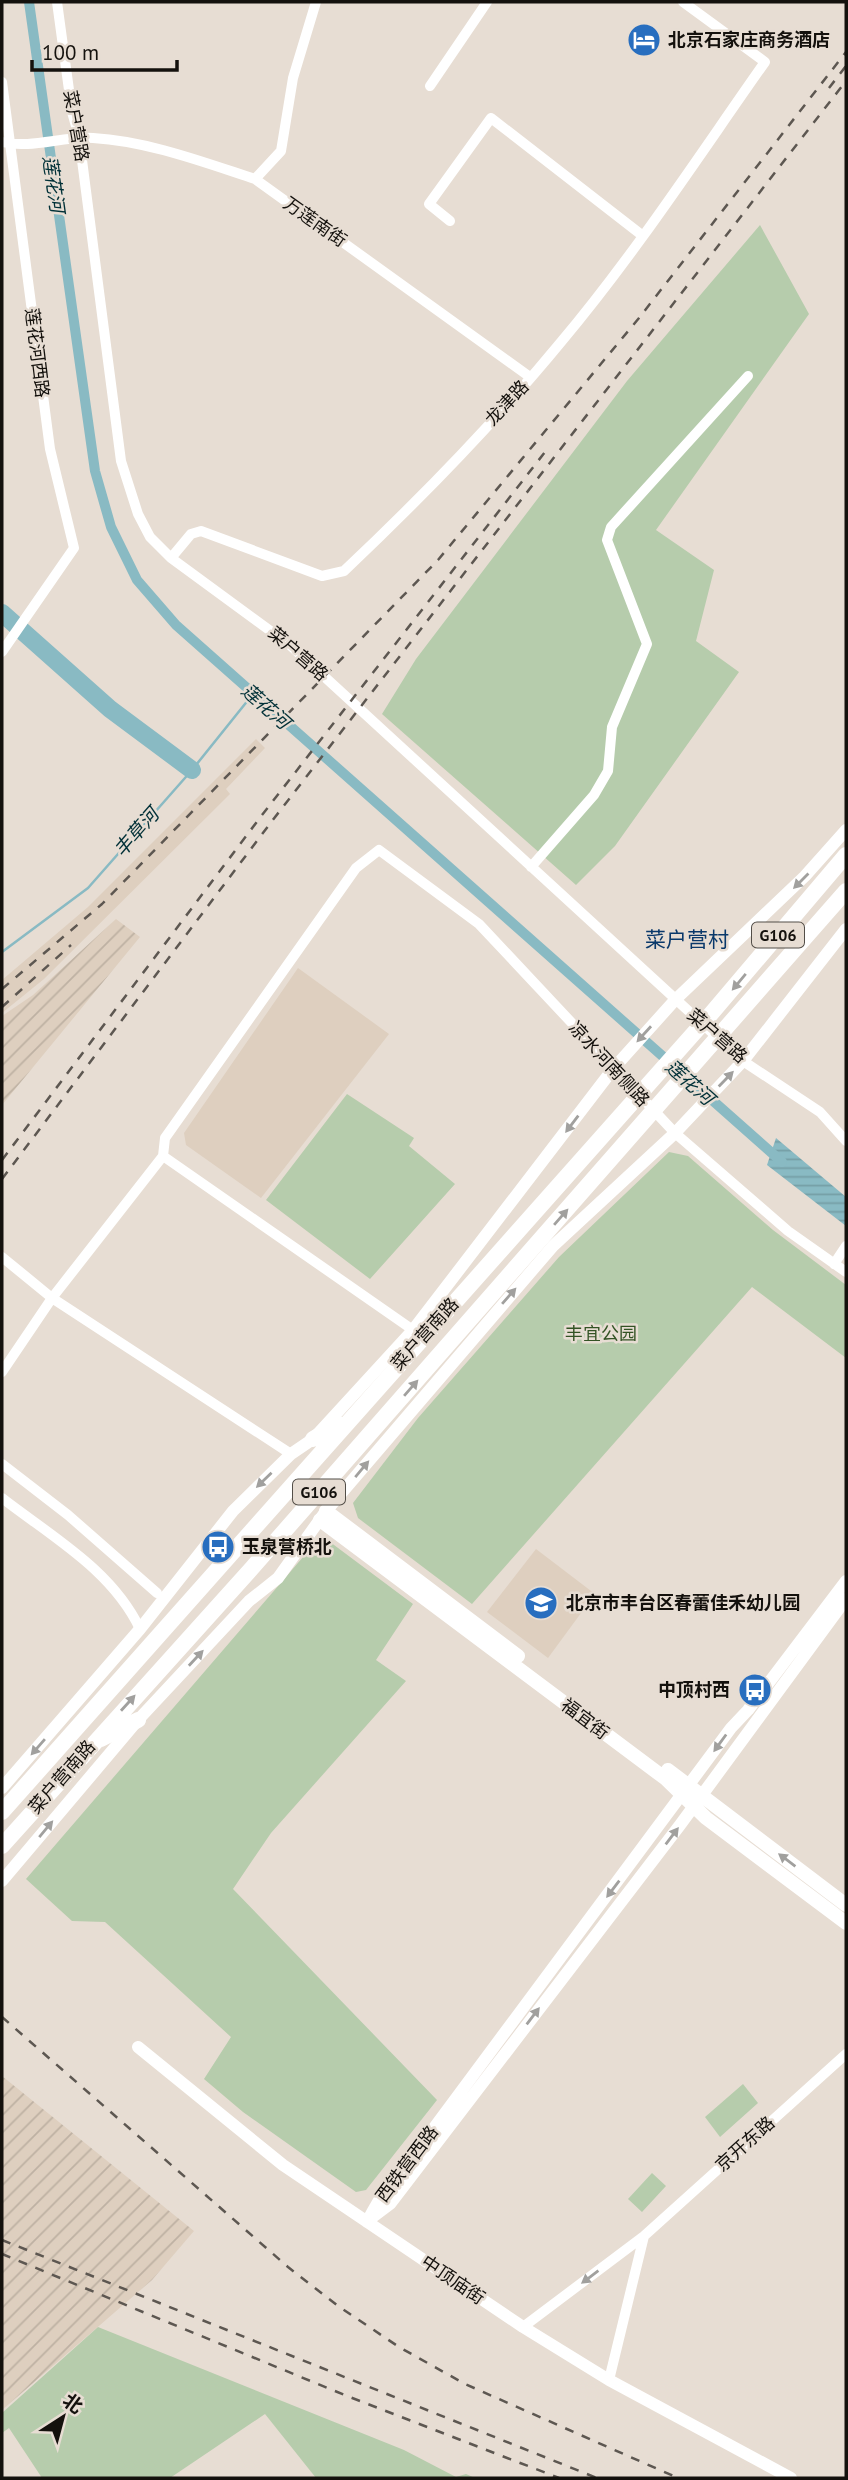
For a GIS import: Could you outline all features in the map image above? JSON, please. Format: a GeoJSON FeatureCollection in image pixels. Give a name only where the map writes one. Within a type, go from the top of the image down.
{"type":"FeatureCollection","features":[{"type":"Feature","properties":{"kind":"highway","name":"菜户营南路"},"geometry":{"type":"LineString","coordinates":[[2,1812],[616,1122],[846,855]]}},
{"type":"Feature","properties":{"kind":"highway","name":"菜户营南路"},"geometry":{"type":"LineString","coordinates":[[2,1846],[90,1745],[253,1568],[846,891]]}},
{"type":"Feature","properties":{"kind":"highway"},"geometry":{"type":"LineString","coordinates":[[313,1439],[350,1418]]}},
{"type":"Feature","properties":{"kind":"highway"},"geometry":{"type":"LineString","coordinates":[[90,1745],[138,1720]]}},
{"type":"Feature","properties":{"kind":"main road","name":"福宜街"},"geometry":{"type":"LineString","coordinates":[[323,1516],[692,1795],[846,1905]]}},
{"type":"Feature","properties":{"kind":"main road","name":"福宜街"},"geometry":{"type":"LineString","coordinates":[[692,1795],[706,1818],[846,1923]]}},
{"type":"Feature","properties":{"kind":"street","name":"菜户营路"},"geometry":{"type":"LineString","coordinates":[[57,2],[121,461],[138,514],[150,537],[171,558],[291,646],[743,1061],[820,1112],[846,1141]]}},
{"type":"Feature","properties":{"kind":"street"},"geometry":{"type":"LineString","coordinates":[[255,179],[281,151],[293,78],[316,2]]}},
{"type":"Feature","properties":{"kind":"street"},"geometry":{"type":"LineString","coordinates":[[430,86],[487,2]]}},
{"type":"Feature","properties":{"kind":"street","name":"龙津路"},"geometry":{"type":"LineString","coordinates":[[171,558],[191,534],[201,531],[322,576],[344,571],[530,377],[643,236],[765,62],[683,2]]}},
{"type":"Feature","properties":{"kind":"street","name":"莲花河西路"},"geometry":{"type":"LineString","coordinates":[[2,82],[6,144],[50,449],[74,548],[2,651]]}},
{"type":"Feature","properties":{"kind":"street"},"geometry":{"type":"LineString","coordinates":[[450,221],[429,204],[491,118],[643,236]]}},
{"type":"Feature","properties":{"kind":"street","name":"万莲南街"},"geometry":{"type":"LineString","coordinates":[[6,144],[74,138],[111,139],[205,162],[255,179],[530,377]]}},
{"type":"Feature","properties":{"kind":"street"},"geometry":{"type":"LineString","coordinates":[[531,867],[594,795],[608,771],[612,727],[647,644],[607,540],[611,527],[748,376]]}},
{"type":"Feature","properties":{"kind":"street"},"geometry":{"type":"LineString","coordinates":[[676,1000],[805,876],[846,830]]}},
{"type":"Feature","properties":{"kind":"street","name":"凉水河南侧路"},"geometry":{"type":"LineString","coordinates":[[163,1156],[162,1147],[173,1127],[356,868],[379,850],[479,924],[675,1133],[788,1231],[846,1272]]}},
{"type":"Feature","properties":{"kind":"street"},"geometry":{"type":"LineString","coordinates":[[743,1061],[846,929]]}},
{"type":"Feature","properties":{"kind":"street","name":"菜户营南路"},"geometry":{"type":"LineString","coordinates":[[2,1788],[140,1629],[233,1511],[291,1454],[313,1439],[413,1330],[613,1069],[676,1000]]}},
{"type":"Feature","properties":{"kind":"street","name":"菜户营南路"},"geometry":{"type":"LineString","coordinates":[[2,1881],[138,1720],[247,1603],[278,1578],[323,1516],[553,1246],[675,1133],[743,1061]]}},
{"type":"Feature","properties":{"kind":"street"},"geometry":{"type":"LineString","coordinates":[[2,1372],[52,1298],[163,1156],[413,1330]]}},
{"type":"Feature","properties":{"kind":"street"},"geometry":{"type":"LineString","coordinates":[[834,1265],[845,1247]]}},
{"type":"Feature","properties":{"kind":"street"},"geometry":{"type":"LineString","coordinates":[[2,1257],[52,1298],[291,1454]]}},
{"type":"Feature","properties":{"kind":"street"},"geometry":{"type":"LineString","coordinates":[[2,1464],[68,1515],[157,1593]]}},
{"type":"Feature","properties":{"kind":"street"},"geometry":{"type":"LineString","coordinates":[[2,1498],[111,1583],[128,1604],[140,1629]]}},
{"type":"Feature","properties":{"kind":"street","name":"西铁营西路"},"geometry":{"type":"LineString","coordinates":[[692,1795],[846,1581]]}},
{"type":"Feature","properties":{"kind":"street","name":"西铁营西路"},"geometry":{"type":"LineString","coordinates":[[368,2221],[379,2197],[846,1599]]}},
{"type":"Feature","properties":{"kind":"street","name":"中顶庙街"},"geometry":{"type":"LineString","coordinates":[[138,2047],[283,2165],[523,2327],[609,2380],[791,2478]]}},
{"type":"Feature","properties":{"kind":"street","name":"京开东路"},"geometry":{"type":"LineString","coordinates":[[644,2236],[846,2054]]}},
{"type":"Feature","properties":{"kind":"street"},"geometry":{"type":"LineString","coordinates":[[523,2327],[644,2236]]}},
{"type":"Feature","properties":{"kind":"street"},"geometry":{"type":"LineString","coordinates":[[609,2380],[644,2236]]}},
{"type":"Feature","properties":{"kind":"shaded area"},"geometry":{"type":"Polygon","coordinates":[[[256,739],[265,748],[226,789],[230,794],[44,979],[2,1013],[2,980],[88,907],[256,739]]]}},
{"type":"Feature","properties":{"kind":"shaded area"},"geometry":{"type":"Polygon","coordinates":[[[116,919],[140,937],[2,1105],[2,1016],[33,995],[116,919]]]}},
{"type":"Feature","properties":{"kind":"shaded area"},"geometry":{"type":"Polygon","coordinates":[[[298,968],[389,1034],[261,1198],[186,1145],[184,1133],[298,968]]]}},
{"type":"Feature","properties":{"kind":"shaded area","name":"北京市丰台区春蕾佳禾幼儿园"},"geometry":{"type":"Polygon","coordinates":[[[536,1549],[595,1594],[548,1658],[487,1612],[536,1549]]]}},
{"type":"Feature","properties":{"kind":"shaded area"},"geometry":{"type":"Polygon","coordinates":[[[2,2076],[194,2231],[152,2280],[2,2410],[2,2076]]]}},
{"type":"Feature","properties":{"kind":"green space"},"geometry":{"type":"Polygon","coordinates":[[[760,225],[809,314],[656,530],[714,570],[696,641],[739,672],[615,846],[576,885],[382,714],[416,659],[627,381],[760,225]]]}},
{"type":"Feature","properties":{"kind":"green space"},"geometry":{"type":"Polygon","coordinates":[[[347,1094],[414,1138],[409,1146],[455,1184],[370,1279],[266,1200],[347,1094]]]}},
{"type":"Feature","properties":{"kind":"green space","name":"丰宜公园"},"geometry":{"type":"Polygon","coordinates":[[[669,1152],[688,1156],[773,1230],[846,1285],[846,1358],[752,1287],[472,1604],[358,1518],[353,1503],[418,1418],[559,1257],[669,1152]]]}},
{"type":"Feature","properties":{"kind":"green space"},"geometry":{"type":"Polygon","coordinates":[[[316,1542],[330,1542],[413,1604],[376,1660],[406,1681],[271,1833],[233,1889],[437,2100],[366,2190],[356,2192],[243,2112],[204,2079],[231,2037],[105,1922],[72,1921],[26,1879],[316,1542]]]}},
{"type":"Feature","properties":{"kind":"green space"},"geometry":{"type":"Polygon","coordinates":[[[743,2084],[758,2103],[720,2137],[705,2117],[743,2084]]]}},
{"type":"Feature","properties":{"kind":"green space"},"geometry":{"type":"Polygon","coordinates":[[[652,2173],[666,2186],[642,2212],[628,2199],[652,2173]]]}},
{"type":"Feature","properties":{"kind":"green space"},"geometry":{"type":"Polygon","coordinates":[[[98,2327],[404,2450],[456,2477],[466,2474],[475,2478],[316,2478],[265,2414],[170,2478],[42,2478],[9,2428],[2,2433],[2,2413],[98,2327]]]}},
{"type":"Feature","properties":{"kind":"water"},"geometry":{"type":"Polygon","coordinates":[[[776,1138],[846,1197],[846,1226],[767,1165],[776,1138]]]}},
{"type":"Feature","properties":{"kind":"waterway","name":"莲花河"},"geometry":{"type":"LineString","coordinates":[[29,2],[95,471],[111,527],[137,580],[176,625],[782,1162]]}},
{"type":"Feature","properties":{"kind":"waterway"},"geometry":{"type":"LineString","coordinates":[[2,613],[110,709],[192,770]]}},
{"type":"Feature","properties":{"kind":"waterway","name":"丰草河"},"geometry":{"type":"LineString","coordinates":[[2,952],[88,888],[192,770],[253,694]]}},
{"type":"Feature","properties":{"kind":"railway"},"geometry":{"type":"LineString","coordinates":[[2,989],[102,904],[438,560],[639,318],[846,52]]}},
{"type":"Feature","properties":{"kind":"railway"},"geometry":{"type":"LineString","coordinates":[[829,88],[846,66]]}},
{"type":"Feature","properties":{"kind":"railway"},"geometry":{"type":"LineString","coordinates":[[2,1179],[272,821],[846,81]]}},
{"type":"Feature","properties":{"kind":"railway"},"geometry":{"type":"LineString","coordinates":[[2,1160],[262,815],[545,452]]}},
{"type":"Feature","properties":{"kind":"railway"},"geometry":{"type":"LineString","coordinates":[[2,1007],[71,945]]}},
{"type":"Feature","properties":{"kind":"railway"},"geometry":{"type":"LineString","coordinates":[[2,2017],[288,2267],[338,2306],[399,2347],[465,2384],[678,2478]]}},
{"type":"Feature","properties":{"kind":"railway"},"geometry":{"type":"LineString","coordinates":[[2,2240],[597,2478]]}},
{"type":"Feature","properties":{"kind":"railway"},"geometry":{"type":"LineString","coordinates":[[2,2254],[347,2396],[559,2478]]}},
{"type":"Feature","properties":{"kind":"place","name":"北京石家庄商务酒店"},"geometry":{"type":"Point","coordinates":[644,40]}},
{"type":"Feature","properties":{"kind":"place","name":"玉泉营桥北"},"geometry":{"type":"Point","coordinates":[218,1547]}},
{"type":"Feature","properties":{"kind":"place","name":"北京市丰台区春蕾佳禾幼儿园"},"geometry":{"type":"Point","coordinates":[541,1603]}},
{"type":"Feature","properties":{"kind":"place","name":"中顶村西"},"geometry":{"type":"Point","coordinates":[755,1690]}},
{"type":"Feature","properties":{"kind":"district","name":"菜户营村"},"geometry":{"type":"Point","coordinates":[687,940]}}]}
